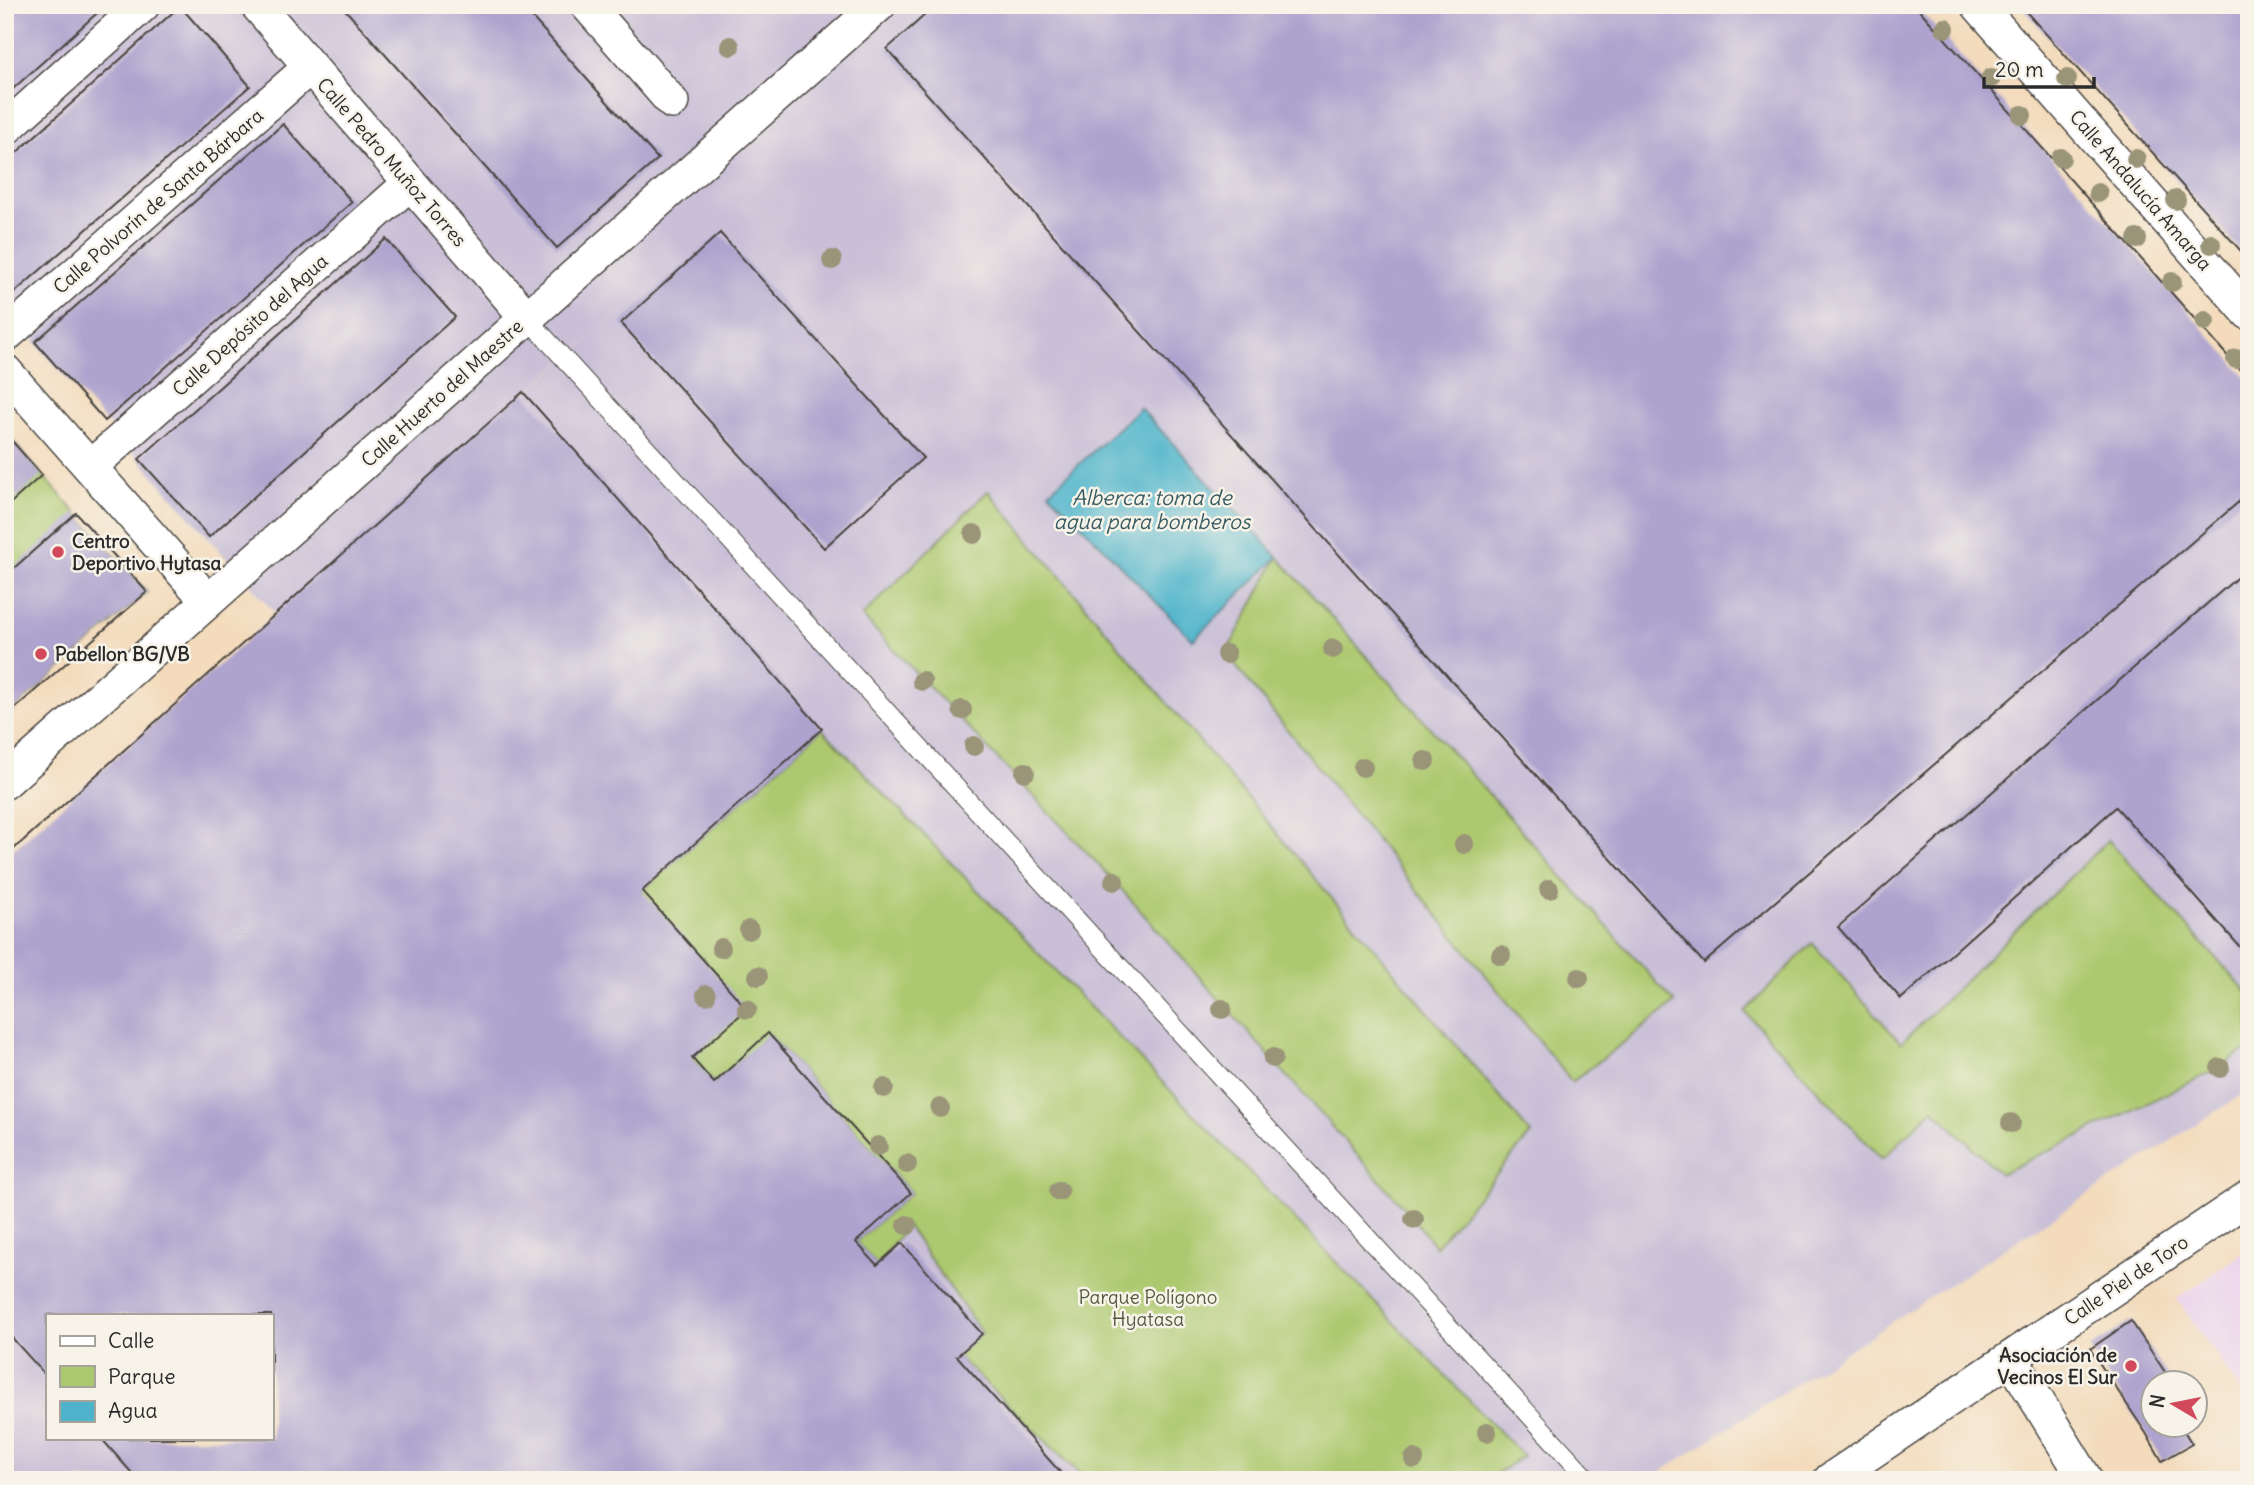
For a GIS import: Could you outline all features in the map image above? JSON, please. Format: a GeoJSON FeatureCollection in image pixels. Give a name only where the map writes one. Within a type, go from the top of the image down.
{"type":"FeatureCollection","features":[{"type":"Feature","properties":{"kind":"street"},"geometry":{"type":"LineString","coordinates":[[5,129],[143,5]]}},
{"type":"Feature","properties":{"kind":"street","name":"Calle Pedro Muñoz Torres"},"geometry":{"type":"LineString","coordinates":[[257,5],[527,318]]}},
{"type":"Feature","properties":{"kind":"street","name":"Calle Huerto del Maestre"},"geometry":{"type":"LineString","coordinates":[[5,782],[879,5]]}},
{"type":"Feature","properties":{"kind":"street","name":"Calle Andalucía Amarga"},"geometry":{"type":"LineString","coordinates":[[1978,5],[2249,313]]}},
{"type":"Feature","properties":{"kind":"street"},"geometry":{"type":"LineString","coordinates":[[597,9],[672,102]]}},
{"type":"Feature","properties":{"kind":"street","name":"Calle Polvorín de Santa Bárbara"},"geometry":{"type":"LineString","coordinates":[[5,336],[310,67]]}},
{"type":"Feature","properties":{"kind":"street","name":"Calle Depósito del Agua"},"geometry":{"type":"LineString","coordinates":[[90,467],[410,183]]}},
{"type":"Feature","properties":{"kind":"street"},"geometry":{"type":"LineString","coordinates":[[5,371],[208,601]]}},
{"type":"Feature","properties":{"kind":"street","name":"Calle Piel de Toro"},"geometry":{"type":"LineString","coordinates":[[1830,1480],[2249,1197]]}},
{"type":"Feature","properties":{"kind":"street"},"geometry":{"type":"LineString","coordinates":[[2011,1358],[2086,1480]]}},
{"type":"Feature","properties":{"kind":"lane"},"geometry":{"type":"LineString","coordinates":[[527,318],[1588,1479]]}},
{"type":"Feature","properties":{"kind":"shaded area"},"geometry":{"type":"Polygon","coordinates":[[[5,5],[1915,5],[2249,380],[2249,1090],[1648,1480],[5,1480],[5,859],[650,284],[276,614],[5,308],[5,5]]]}},
{"type":"Feature","properties":{"kind":"shaded area"},"geometry":{"type":"Polygon","coordinates":[[[2249,1249],[2249,1402],[2177,1299],[2249,1249]]]}},
{"type":"Feature","properties":{"kind":"green space","name":"Centro Deportivo Hytasa"},"geometry":{"type":"Polygon","coordinates":[[[5,433],[147,592],[5,717],[5,433]]]}},
{"type":"Feature","properties":{"kind":"green space"},"geometry":{"type":"Polygon","coordinates":[[[988,491],[1531,1134],[1435,1247],[1414,1219],[1114,881],[862,616],[988,491]]]}},
{"type":"Feature","properties":{"kind":"green space"},"geometry":{"type":"Polygon","coordinates":[[[1278,557],[1675,1003],[1572,1082],[1226,654],[1278,557]]]}},
{"type":"Feature","properties":{"kind":"green space","name":"Parque Polígono Hyatasa"},"geometry":{"type":"Polygon","coordinates":[[[822,729],[1523,1456],[1487,1480],[1086,1480],[957,1356],[982,1333],[907,1226],[877,1265],[856,1242],[911,1193],[769,1034],[714,1083],[692,1058],[642,891],[822,729]]]}},
{"type":"Feature","properties":{"kind":"green space"},"geometry":{"type":"Polygon","coordinates":[[[2108,840],[2249,994],[2249,1047],[2220,1068],[2000,1174],[1933,1109],[1882,1159],[1745,1012],[1812,943],[1901,1043],[2108,840]]]}},
{"type":"Feature","properties":{"kind":"water","name":"Alberca: toma de agua para bomberos"},"geometry":{"type":"Polygon","coordinates":[[[1140,408],[1278,557],[1193,640],[1049,492],[1140,408]]]}},
{"type":"Feature","properties":{"kind":"building"},"geometry":{"type":"Polygon","coordinates":[[[5,5],[106,5],[5,96],[5,5]]]}},
{"type":"Feature","properties":{"kind":"building"},"geometry":{"type":"Polygon","coordinates":[[[341,5],[521,5],[658,159],[557,248],[341,5]]]}},
{"type":"Feature","properties":{"kind":"building"},"geometry":{"type":"Polygon","coordinates":[[[936,5],[1915,5],[2249,380],[2249,493],[1704,963],[887,49],[936,5]]]}},
{"type":"Feature","properties":{"kind":"building"},"geometry":{"type":"Polygon","coordinates":[[[2020,5],[2249,5],[2249,260],[2020,5]]]}},
{"type":"Feature","properties":{"kind":"building"},"geometry":{"type":"Polygon","coordinates":[[[180,6],[250,86],[5,301],[5,163],[180,6]]]}},
{"type":"Feature","properties":{"kind":"building"},"geometry":{"type":"Polygon","coordinates":[[[283,124],[352,202],[105,421],[35,342],[283,124]]]}},
{"type":"Feature","properties":{"kind":"building"},"geometry":{"type":"Polygon","coordinates":[[[720,233],[923,458],[824,548],[621,323],[720,233]]]}},
{"type":"Feature","properties":{"kind":"building"},"geometry":{"type":"Polygon","coordinates":[[[386,239],[455,317],[209,537],[139,459],[386,239]]]}},
{"type":"Feature","properties":{"kind":"building"},"geometry":{"type":"Polygon","coordinates":[[[523,392],[822,729],[642,891],[747,1009],[692,1058],[714,1083],[768,1033],[911,1193],[856,1242],[877,1265],[902,1243],[982,1334],[957,1356],[1067,1480],[138,1480],[103,1440],[273,1440],[273,1314],[46,1314],[46,1376],[5,1330],[5,857],[523,392]]]}},
{"type":"Feature","properties":{"kind":"building"},"geometry":{"type":"Polygon","coordinates":[[[5,433],[42,475],[5,508],[5,433]]]}},
{"type":"Feature","properties":{"kind":"building","name":"Centro Deportivo Hytasa"},"geometry":{"type":"Polygon","coordinates":[[[76,513],[147,592],[5,717],[5,576],[76,513]]]}},
{"type":"Feature","properties":{"kind":"building"},"geometry":{"type":"Polygon","coordinates":[[[2249,567],[2249,957],[2116,807],[1901,999],[1838,927],[2249,567]]]}},
{"type":"Feature","properties":{"kind":"building","name":"Asociación de Vecinos El Sur"},"geometry":{"type":"Polygon","coordinates":[[[2131,1321],[2164,1370],[2138,1370],[2138,1421],[2090,1349],[2131,1321]]]}},
{"type":"Feature","properties":{"kind":"building","name":"Asociación de Vecinos El Sur"},"geometry":{"type":"Polygon","coordinates":[[[2150,1440],[2190,1440],[2192,1444],[2162,1461],[2150,1440]]]}},
{"type":"Feature","properties":{"kind":"place","name":"Centro Deportivo Hytasa"},"geometry":{"type":"Point","coordinates":[58,552]}},
{"type":"Feature","properties":{"kind":"place","name":"Pabellon BG/VB"},"geometry":{"type":"Point","coordinates":[41,654]}},
{"type":"Feature","properties":{"kind":"place","name":"Asociación de Vecinos El Sur"},"geometry":{"type":"Point","coordinates":[2131,1366]}}]}
